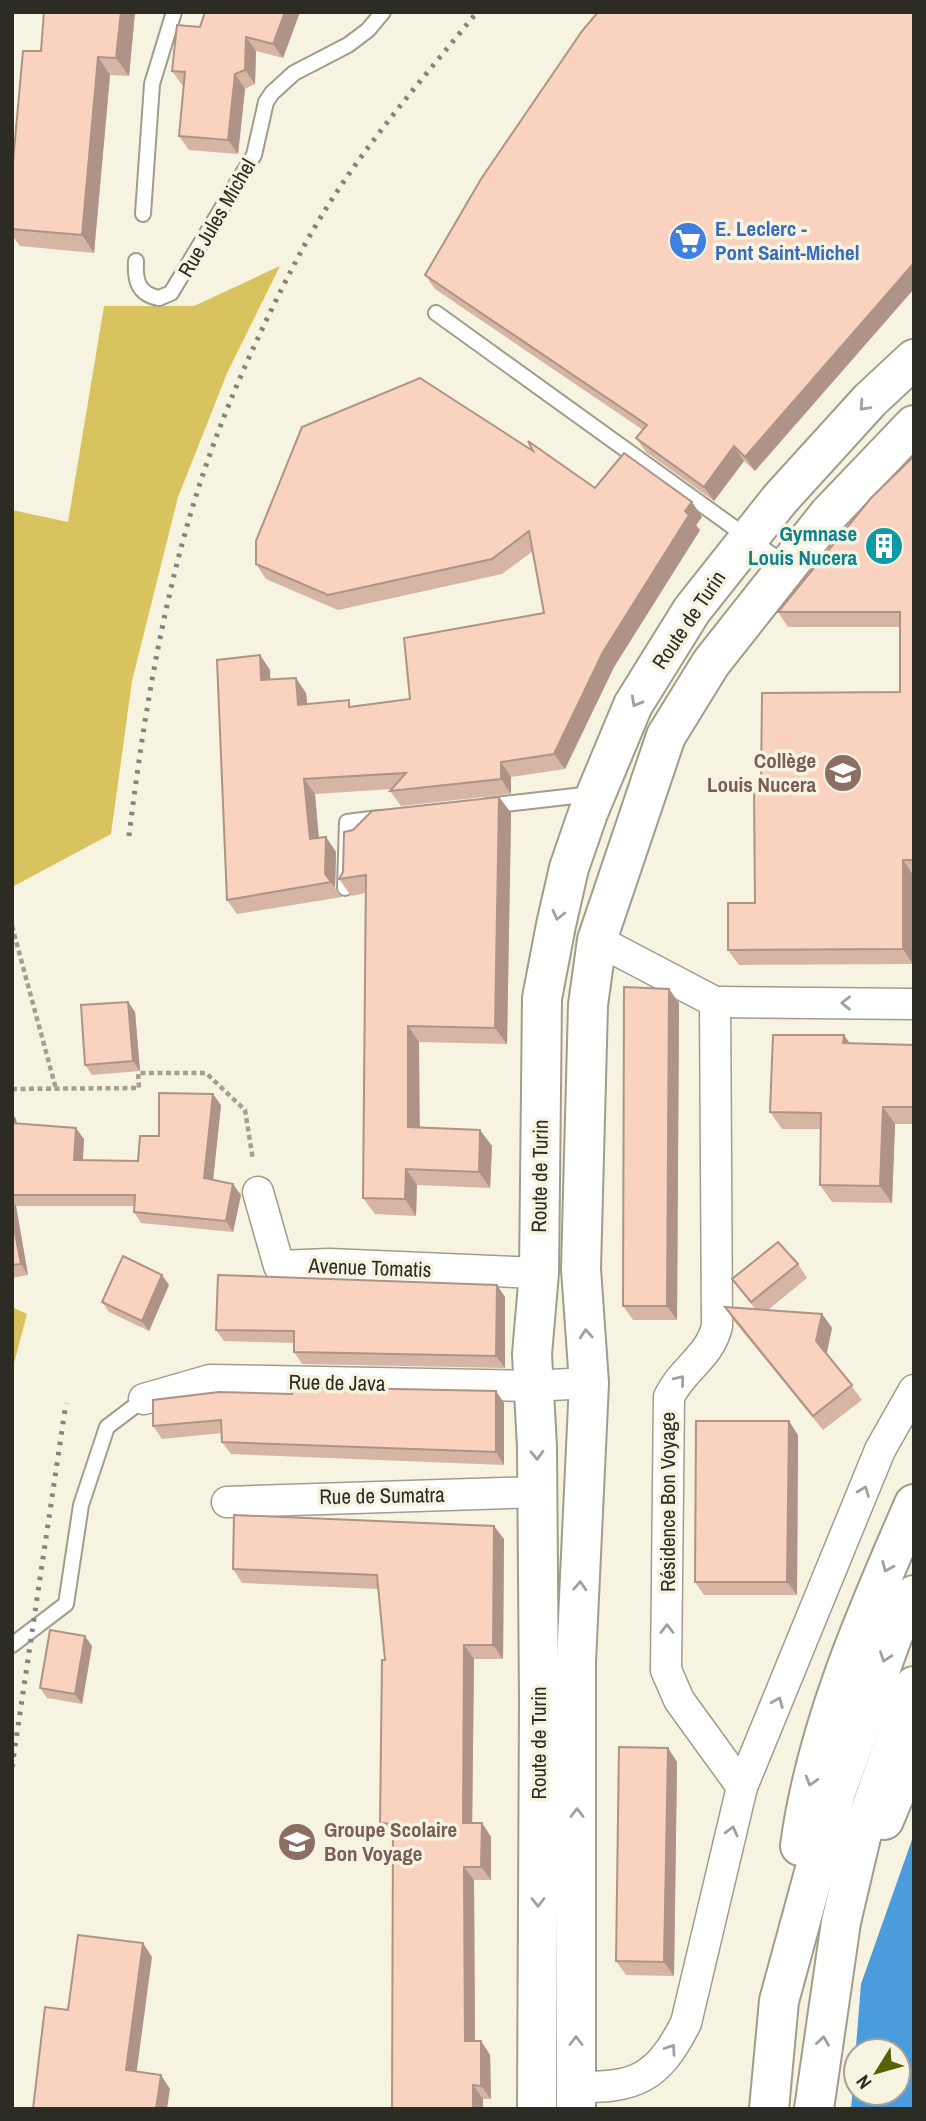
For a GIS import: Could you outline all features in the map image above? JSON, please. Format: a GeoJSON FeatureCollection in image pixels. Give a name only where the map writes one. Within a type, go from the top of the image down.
{"type":"FeatureCollection","features":[{"type":"Feature","properties":{"kind":"main road","name":"Route de Turin"},"geometry":{"type":"LineString","coordinates":[[537,2109],[537,1492],[532,1387],[539,1273],[542,998],[569,868],[596,793],[633,705],[692,610],[748,537],[870,400],[914,359]]}},
{"type":"Feature","properties":{"kind":"main road","name":"Route de Turin"},"geometry":{"type":"LineString","coordinates":[[576,2098],[576,1662],[589,1383],[581,1269],[588,1005],[597,940],[666,736],[711,663],[828,515],[914,425]]}},
{"type":"Feature","properties":{"kind":"main road"},"geometry":{"type":"LineString","coordinates":[[769,2109],[779,2001],[808,1788],[864,1619],[914,1504]]}},
{"type":"Feature","properties":{"kind":"main road"},"geometry":{"type":"LineString","coordinates":[[779,2001],[836,1792],[893,1635],[914,1595]]}},
{"type":"Feature","properties":{"kind":"main road"},"geometry":{"type":"LineString","coordinates":[[814,2109],[841,1922],[861,1837],[914,1686]]}},
{"type":"Feature","properties":{"kind":"main road"},"geometry":{"type":"LineString","coordinates":[[841,1922],[914,1749]]}},
{"type":"Feature","properties":{"kind":"street"},"geometry":{"type":"LineString","coordinates":[[597,940],[715,1002],[914,1004]]}},
{"type":"Feature","properties":{"kind":"street","name":"Résidence Bon Voyage"},"geometry":{"type":"LineString","coordinates":[[715,1002],[718,1326],[713,1343],[674,1385],[669,1396],[666,1670],[679,1700],[743,1787]]}},
{"type":"Feature","properties":{"kind":"street","name":"Avenue Tomatis"},"geometry":{"type":"LineString","coordinates":[[258,1192],[279,1266],[329,1265],[539,1273]]}},
{"type":"Feature","properties":{"kind":"street","name":"Rue de Java"},"geometry":{"type":"LineString","coordinates":[[144,1399],[210,1380],[532,1387],[589,1383]]}},
{"type":"Feature","properties":{"kind":"street"},"geometry":{"type":"LineString","coordinates":[[576,2098],[616,2088],[656,2069],[673,2048],[686,2023],[743,1787],[880,1450],[914,1390]]}},
{"type":"Feature","properties":{"kind":"street","name":"Rue de Sumatra"},"geometry":{"type":"LineString","coordinates":[[227,1502],[537,1492]]}},
{"type":"Feature","properties":{"kind":"lane"},"geometry":{"type":"LineString","coordinates":[[143,214],[152,84],[174,12]]}},
{"type":"Feature","properties":{"kind":"lane","name":"Rue Jules Michel"},"geometry":{"type":"LineString","coordinates":[[136,261],[136,282],[143,291],[159,298],[171,293],[245,174],[254,155],[266,102],[272,93],[294,73],[348,45],[368,30],[383,12]]}},
{"type":"Feature","properties":{"kind":"lane"},"geometry":{"type":"LineString","coordinates":[[436,313],[788,566]]}},
{"type":"Feature","properties":{"kind":"lane"},"geometry":{"type":"LineString","coordinates":[[472,807],[596,793]]}},
{"type":"Feature","properties":{"kind":"lane"},"geometry":{"type":"LineString","coordinates":[[345,888],[347,822],[388,817]]}},
{"type":"Feature","properties":{"kind":"lane"},"geometry":{"type":"LineString","coordinates":[[12,1645],[66,1604],[80,1505],[107,1427],[144,1399]]}},
{"type":"Feature","properties":{"kind":"path"},"geometry":{"type":"LineString","coordinates":[[12,926],[57,1089]]}},
{"type":"Feature","properties":{"kind":"path"},"geometry":{"type":"LineString","coordinates":[[12,1089],[139,1088],[138,1073],[206,1073],[245,1110],[258,1192]]}},
{"type":"Feature","properties":{"kind":"shaded area"},"geometry":{"type":"Polygon","coordinates":[[[280,266],[228,371],[178,497],[132,681],[111,834],[12,887],[12,510],[68,522],[104,306],[194,306],[280,266]]]}},
{"type":"Feature","properties":{"kind":"shaded area"},"geometry":{"type":"Polygon","coordinates":[[[12,1307],[27,1314],[12,1371],[12,1307]]]}},
{"type":"Feature","properties":{"kind":"water"},"geometry":{"type":"Polygon","coordinates":[[[914,1834],[914,2109],[851,2109],[912,2107],[912,2037],[857,2037],[861,1984],[914,1834]]]}},
{"type":"Feature","properties":{"kind":"building"},"geometry":{"type":"Polygon","coordinates":[[[44,12],[121,12],[116,58],[98,57],[82,235],[12,229],[12,173],[23,51],[41,51],[44,12]]]}},
{"type":"Feature","properties":{"kind":"building"},"geometry":{"type":"Polygon","coordinates":[[[205,12],[285,12],[273,44],[246,37],[245,70],[235,74],[228,140],[179,136],[185,72],[172,71],[177,25],[200,27],[205,12]]]}},
{"type":"Feature","properties":{"kind":"building","name":"E. Leclerc - Pont Saint-Michel"},"geometry":{"type":"Polygon","coordinates":[[[598,12],[914,12],[914,263],[745,457],[734,446],[704,487],[636,438],[647,425],[425,275],[481,179],[582,31],[598,12]]]}},
{"type":"Feature","properties":{"kind":"building"},"geometry":{"type":"Polygon","coordinates":[[[420,378],[533,451],[528,441],[595,488],[624,453],[692,502],[685,511],[689,515],[603,652],[554,754],[501,762],[501,779],[390,791],[406,773],[304,779],[310,839],[326,837],[325,874],[331,882],[227,900],[217,660],[260,655],[261,680],[296,678],[298,705],[349,700],[349,707],[410,699],[404,638],[544,613],[529,531],[492,559],[328,595],[256,564],[256,541],[302,427],[420,378]]]}},
{"type":"Feature","properties":{"kind":"building"},"geometry":{"type":"Polygon","coordinates":[[[914,456],[914,860],[903,860],[903,949],[728,950],[728,903],[755,903],[754,787],[761,787],[762,693],[900,692],[900,612],[778,612],[871,498],[914,456]]]}},
{"type":"Feature","properties":{"kind":"building"},"geometry":{"type":"Polygon","coordinates":[[[499,797],[495,1028],[408,1026],[408,1127],[480,1130],[479,1172],[406,1169],[405,1199],[363,1198],[366,875],[339,879],[343,872],[344,832],[353,830],[372,811],[499,797]]]}},
{"type":"Feature","properties":{"kind":"building"},"geometry":{"type":"Polygon","coordinates":[[[624,987],[669,989],[667,1306],[623,1306],[624,987]]]}},
{"type":"Feature","properties":{"kind":"building"},"geometry":{"type":"Polygon","coordinates":[[[128,1002],[133,1061],[85,1065],[81,1005],[128,1002]]]}},
{"type":"Feature","properties":{"kind":"building"},"geometry":{"type":"Polygon","coordinates":[[[773,1035],[844,1035],[843,1043],[914,1045],[914,1107],[883,1107],[880,1186],[820,1185],[821,1113],[770,1112],[773,1035]]]}},
{"type":"Feature","properties":{"kind":"building"},"geometry":{"type":"Polygon","coordinates":[[[159,1093],[213,1094],[204,1178],[233,1184],[226,1221],[134,1212],[135,1195],[12,1195],[12,1123],[76,1128],[74,1160],[138,1161],[140,1136],[159,1136],[159,1093]]]}},
{"type":"Feature","properties":{"kind":"building"},"geometry":{"type":"Polygon","coordinates":[[[12,1217],[21,1264],[12,1265],[12,1217]]]}},
{"type":"Feature","properties":{"kind":"building"},"geometry":{"type":"Polygon","coordinates":[[[778,1242],[798,1264],[751,1302],[732,1279],[778,1242]]]}},
{"type":"Feature","properties":{"kind":"building"},"geometry":{"type":"Polygon","coordinates":[[[123,1256],[162,1275],[142,1321],[102,1302],[123,1256]]]}},
{"type":"Feature","properties":{"kind":"building"},"geometry":{"type":"Polygon","coordinates":[[[218,1275],[497,1285],[496,1356],[294,1352],[294,1331],[216,1330],[218,1275]]]}},
{"type":"Feature","properties":{"kind":"building"},"geometry":{"type":"Polygon","coordinates":[[[725,1307],[822,1314],[816,1341],[852,1385],[813,1416],[725,1307]]]}},
{"type":"Feature","properties":{"kind":"building"},"geometry":{"type":"Polygon","coordinates":[[[293,1387],[496,1391],[496,1452],[222,1442],[221,1420],[153,1426],[153,1400],[219,1392],[292,1394],[293,1387]]]}},
{"type":"Feature","properties":{"kind":"building"},"geometry":{"type":"Polygon","coordinates":[[[696,1421],[789,1421],[787,1582],[695,1582],[696,1421]]]}},
{"type":"Feature","properties":{"kind":"building"},"geometry":{"type":"Polygon","coordinates":[[[234,1515],[494,1526],[493,1645],[464,1645],[463,1823],[482,1823],[481,1867],[464,1867],[465,2041],[481,2041],[481,2086],[473,2085],[473,2109],[392,2109],[393,1824],[380,1823],[382,1660],[385,1660],[377,1575],[233,1569],[234,1515]]]}},
{"type":"Feature","properties":{"kind":"building"},"geometry":{"type":"Polygon","coordinates":[[[50,1630],[85,1636],[75,1694],[40,1688],[50,1630]]]}},
{"type":"Feature","properties":{"kind":"building"},"geometry":{"type":"Polygon","coordinates":[[[619,1747],[668,1748],[664,1962],[616,1961],[619,1747]]]}},
{"type":"Feature","properties":{"kind":"building"},"geometry":{"type":"Polygon","coordinates":[[[78,1935],[143,1943],[126,2070],[161,2075],[156,2109],[33,2109],[45,2007],[68,2010],[78,1935]]]}},
{"type":"Feature","properties":{"kind":"railway"},"geometry":{"type":"LineString","coordinates":[[129,836],[160,637],[178,558],[200,484],[239,380],[287,279],[322,214],[385,125],[477,12]]}},
{"type":"Feature","properties":{"kind":"railway"},"geometry":{"type":"LineString","coordinates":[[12,1767],[66,1403]]}},
{"type":"Feature","properties":{"kind":"place","name":"E. Leclerc - Pont Saint-Michel"},"geometry":{"type":"Point","coordinates":[688,241]}},
{"type":"Feature","properties":{"kind":"place","name":"Gymnase Louis Nucera"},"geometry":{"type":"Point","coordinates":[884,546]}},
{"type":"Feature","properties":{"kind":"place","name":"Collège Louis Nucera"},"geometry":{"type":"Point","coordinates":[843,773]}},
{"type":"Feature","properties":{"kind":"place","name":"Groupe Scolaire Bon Voyage"},"geometry":{"type":"Point","coordinates":[297,1842]}}]}
